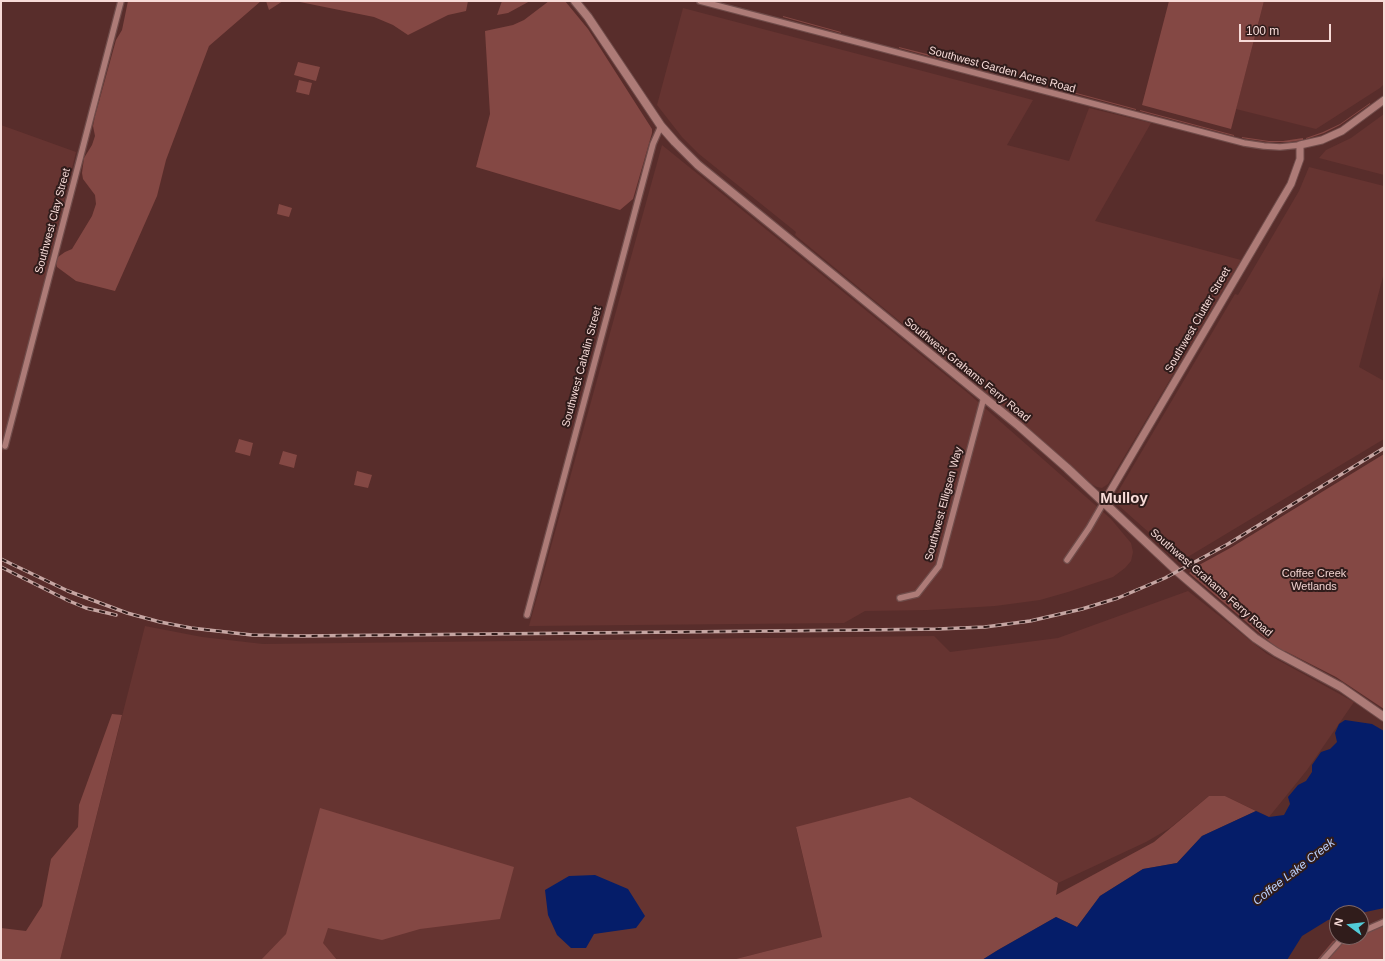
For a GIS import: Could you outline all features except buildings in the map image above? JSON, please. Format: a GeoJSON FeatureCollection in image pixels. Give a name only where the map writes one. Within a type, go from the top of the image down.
{"type":"FeatureCollection","features":[{"type":"Feature","properties":{"kind":"main road","name":"Southwest Grahams Ferry Road"},"geometry":{"type":"LineString","coordinates":[[575,1],[588,17],[661,126],[685,153],[723,187],[984,397],[1104,502],[1178,572],[1255,638],[1276,652],[1341,687],[1384,716]]}},
{"type":"Feature","properties":{"kind":"street","name":"Southwest Clay Street"},"geometry":{"type":"LineString","coordinates":[[5,446],[121,1]]}},
{"type":"Feature","properties":{"kind":"street","name":"Southwest Garden Acres Road"},"geometry":{"type":"LineString","coordinates":[[700,1],[1244,143],[1280,147],[1300,145]]}},
{"type":"Feature","properties":{"kind":"street"},"geometry":{"type":"LineString","coordinates":[[1300,145],[1322,140],[1342,131],[1384,100]]}},
{"type":"Feature","properties":{"kind":"street","name":"Southwest Cahalin Street"},"geometry":{"type":"LineString","coordinates":[[527,615],[653,144],[661,126]]}},
{"type":"Feature","properties":{"kind":"street","name":"Southwest Clutter Street"},"geometry":{"type":"LineString","coordinates":[[1104,502],[1291,184],[1300,159],[1300,145]]}},
{"type":"Feature","properties":{"kind":"street","name":"Southwest Elligsen Way"},"geometry":{"type":"LineString","coordinates":[[900,598],[917,594],[939,566],[984,397]]}},
{"type":"Feature","properties":{"kind":"street"},"geometry":{"type":"LineString","coordinates":[[1067,560],[1089,528],[1104,502]]}},
{"type":"Feature","properties":{"kind":"street"},"geometry":{"type":"LineString","coordinates":[[1369,929],[1384,922]]}},
{"type":"Feature","properties":{"kind":"street"},"geometry":{"type":"LineString","coordinates":[[1323,960],[1336,945]]}},
{"type":"Feature","properties":{"kind":"shaded area"},"geometry":{"type":"Polygon","coordinates":[[[1264,1],[1384,1],[1384,84],[1316,129],[1236,109],[1264,1]]]}},
{"type":"Feature","properties":{"kind":"shaded area"},"geometry":{"type":"Polygon","coordinates":[[[683,8],[1033,100],[1007,145],[1069,161],[1089,108],[1151,123],[1095,221],[1241,260],[1108,484],[1102,488],[1091,484],[988,394],[795,235],[796,232],[699,154],[682,137],[657,105],[683,8]]]}},
{"type":"Feature","properties":{"kind":"shaded area"},"geometry":{"type":"Polygon","coordinates":[[[1384,114],[1384,175],[1319,158],[1326,150],[1351,138],[1384,114]]]}},
{"type":"Feature","properties":{"kind":"shaded area"},"geometry":{"type":"Polygon","coordinates":[[[1,125],[76,152],[1,458],[1,125]]]}},
{"type":"Feature","properties":{"kind":"shaded area"},"geometry":{"type":"Polygon","coordinates":[[[662,145],[969,394],[1111,519],[1131,543],[1133,552],[1131,561],[1125,568],[1113,577],[1040,600],[995,606],[928,610],[865,611],[844,623],[529,626],[662,145]]]}},
{"type":"Feature","properties":{"kind":"shaded area"},"geometry":{"type":"Polygon","coordinates":[[[1309,167],[1384,186],[1384,273],[1359,367],[1384,381],[1384,439],[1181,561],[1117,504],[1116,495],[1235,294],[1238,295],[1299,191],[1309,167]]]}},
{"type":"Feature","properties":{"kind":"shaded area"},"geometry":{"type":"Polygon","coordinates":[[[1188,591],[1267,654],[1354,702],[1307,770],[1269,817],[1225,796],[1209,796],[1170,828],[1146,842],[1058,883],[910,797],[796,828],[822,937],[732,960],[60,960],[145,626],[202,637],[263,644],[934,636],[950,652],[1058,638],[1188,591]]]}},
{"type":"Feature","properties":{"kind":"green space"},"geometry":{"type":"Polygon","coordinates":[[[128,1],[261,1],[209,46],[166,160],[157,196],[115,291],[76,281],[57,267],[56,263],[58,257],[72,249],[92,216],[96,204],[95,195],[83,179],[82,173],[84,158],[92,145],[95,136],[93,126],[95,116],[116,40],[122,30],[128,1]]]}},
{"type":"Feature","properties":{"kind":"green space"},"geometry":{"type":"Polygon","coordinates":[[[266,1],[283,1],[269,10],[266,1]]]}},
{"type":"Feature","properties":{"kind":"green space"},"geometry":{"type":"Polygon","coordinates":[[[295,1],[468,1],[466,11],[448,15],[408,35],[393,25],[374,17],[295,1]]]}},
{"type":"Feature","properties":{"kind":"green space"},"geometry":{"type":"Polygon","coordinates":[[[502,1],[530,1],[508,13],[497,15],[502,1]]]}},
{"type":"Feature","properties":{"kind":"green space"},"geometry":{"type":"Polygon","coordinates":[[[549,1],[565,1],[588,29],[652,129],[633,199],[620,210],[476,167],[490,114],[485,31],[513,25],[524,20],[549,1]]]}},
{"type":"Feature","properties":{"kind":"green space"},"geometry":{"type":"Polygon","coordinates":[[[1169,1],[1264,1],[1231,129],[1142,105],[1169,1]]]}},
{"type":"Feature","properties":{"kind":"green space"},"geometry":{"type":"Polygon","coordinates":[[[783,17],[841,32],[841,33],[783,17]]]}},
{"type":"Feature","properties":{"kind":"green space"},"geometry":{"type":"Polygon","coordinates":[[[899,48],[951,60],[951,62],[899,48]]]}},
{"type":"Feature","properties":{"kind":"green space"},"geometry":{"type":"Polygon","coordinates":[[[298,62],[320,67],[316,81],[294,75],[298,62]]]}},
{"type":"Feature","properties":{"kind":"green space"},"geometry":{"type":"Polygon","coordinates":[[[299,80],[312,83],[309,95],[296,92],[299,80]]]}},
{"type":"Feature","properties":{"kind":"green space"},"geometry":{"type":"Polygon","coordinates":[[[1058,89],[1136,109],[1136,110],[1058,89]]]}},
{"type":"Feature","properties":{"kind":"green space"},"geometry":{"type":"Polygon","coordinates":[[[1370,103],[1340,125],[1324,133],[1306,139],[1340,124],[1370,103]]]}},
{"type":"Feature","properties":{"kind":"green space"},"geometry":{"type":"Polygon","coordinates":[[[1140,111],[1234,135],[1234,136],[1140,111]]]}},
{"type":"Feature","properties":{"kind":"green space"},"geometry":{"type":"Polygon","coordinates":[[[1242,137],[1269,141],[1283,141],[1303,138],[1303,140],[1269,142],[1242,137]]]}},
{"type":"Feature","properties":{"kind":"green space"},"geometry":{"type":"Polygon","coordinates":[[[279,204],[292,208],[289,217],[277,214],[279,204]]]}},
{"type":"Feature","properties":{"kind":"green space"},"geometry":{"type":"Polygon","coordinates":[[[239,439],[253,443],[250,456],[235,452],[239,439]]]}},
{"type":"Feature","properties":{"kind":"green space"},"geometry":{"type":"Polygon","coordinates":[[[283,451],[297,455],[294,468],[279,464],[283,451]]]}},
{"type":"Feature","properties":{"kind":"green space","name":"Coffee Creek Wetlands"},"geometry":{"type":"Polygon","coordinates":[[[1384,454],[1384,709],[1336,677],[1285,651],[1284,654],[1189,573],[1192,571],[1190,570],[1232,547],[1384,454]]]}},
{"type":"Feature","properties":{"kind":"green space"},"geometry":{"type":"Polygon","coordinates":[[[357,471],[372,475],[368,488],[354,485],[357,471]]]}},
{"type":"Feature","properties":{"kind":"green space"},"geometry":{"type":"Polygon","coordinates":[[[112,714],[122,715],[60,960],[1,959],[1,928],[26,931],[42,906],[51,859],[78,827],[79,805],[112,714]]]}},
{"type":"Feature","properties":{"kind":"green space"},"geometry":{"type":"Polygon","coordinates":[[[1209,796],[1225,796],[1256,811],[1202,836],[1177,863],[1143,869],[1100,896],[1077,927],[1056,917],[982,960],[732,960],[822,937],[796,827],[910,797],[1058,883],[1056,895],[1154,842],[1209,796]]]}},
{"type":"Feature","properties":{"kind":"green space"},"geometry":{"type":"Polygon","coordinates":[[[320,808],[514,867],[500,919],[420,929],[382,940],[328,928],[323,943],[337,960],[261,960],[286,934],[320,808]]]}},
{"type":"Feature","properties":{"kind":"green space"},"geometry":{"type":"Polygon","coordinates":[[[1384,923],[1384,960],[1317,960],[1330,945],[1369,945],[1369,928],[1384,923]]]}},
{"type":"Feature","properties":{"kind":"water","name":"Coffee Lake Creek"},"geometry":{"type":"Polygon","coordinates":[[[1345,720],[1372,724],[1384,731],[1384,908],[1369,911],[1369,905],[1329,905],[1329,920],[1302,936],[1287,960],[982,960],[1056,917],[1077,927],[1100,896],[1143,869],[1177,863],[1202,836],[1256,811],[1269,817],[1284,815],[1290,804],[1288,797],[1298,785],[1306,781],[1312,772],[1312,765],[1321,752],[1330,749],[1337,742],[1335,733],[1339,724],[1345,720]]]}},
{"type":"Feature","properties":{"kind":"water"},"geometry":{"type":"Polygon","coordinates":[[[595,875],[628,889],[645,916],[636,928],[594,934],[586,948],[571,948],[557,935],[548,915],[545,890],[569,876],[595,875]]]}},
{"type":"Feature","properties":{"kind":"railway"},"geometry":{"type":"LineString","coordinates":[[1,559],[68,591],[127,613],[160,622],[191,628],[252,635],[302,636],[864,630],[985,627],[1030,621],[1082,609],[1118,598],[1165,578],[1228,544],[1384,448]]}},
{"type":"Feature","properties":{"kind":"railway"},"geometry":{"type":"LineString","coordinates":[[1,567],[69,601],[86,608],[116,615]]}},
{"type":"Feature","properties":{"kind":"district","name":"Mulloy"},"geometry":{"type":"Point","coordinates":[1124,499]}}]}
